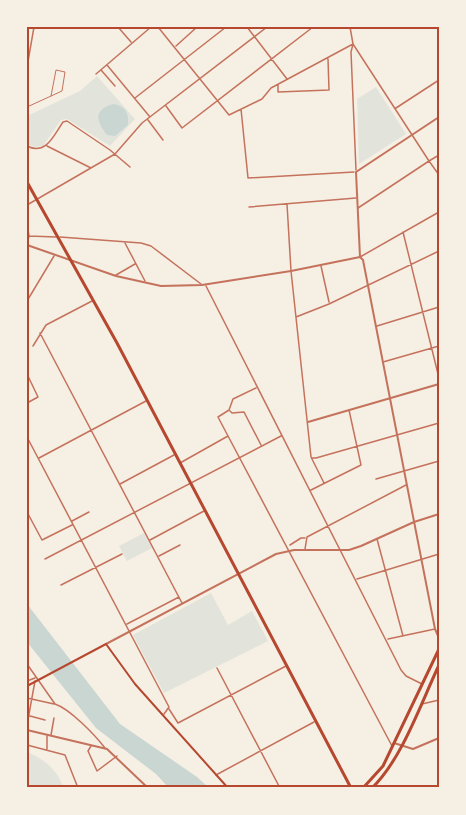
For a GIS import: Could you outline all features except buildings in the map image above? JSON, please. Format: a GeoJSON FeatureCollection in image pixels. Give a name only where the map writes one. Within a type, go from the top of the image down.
{"type":"FeatureCollection","features":[{"type":"Feature","properties":{"kind":"main road"},"geometry":{"type":"LineString","coordinates":[[27,182],[147,400],[351,788]]}},
{"type":"Feature","properties":{"kind":"main road"},"geometry":{"type":"LineString","coordinates":[[27,687],[106,644],[135,684],[228,788]]}},
{"type":"Feature","properties":{"kind":"main road"},"geometry":{"type":"LineString","coordinates":[[363,788],[383,766],[439,649]]}},
{"type":"Feature","properties":{"kind":"main road"},"geometry":{"type":"LineString","coordinates":[[372,788],[387,770],[439,665]]}},
{"type":"Feature","properties":{"kind":"street"},"geometry":{"type":"LineString","coordinates":[[27,67],[34,27]]}},
{"type":"Feature","properties":{"kind":"street"},"geometry":{"type":"LineString","coordinates":[[118,27],[131,43]]}},
{"type":"Feature","properties":{"kind":"street"},"geometry":{"type":"LineString","coordinates":[[96,74],[151,27]]}},
{"type":"Feature","properties":{"kind":"street"},"geometry":{"type":"LineString","coordinates":[[158,27],[229,115],[262,99],[271,88],[353,44]]}},
{"type":"Feature","properties":{"kind":"street"},"geometry":{"type":"LineString","coordinates":[[175,47],[197,27]]}},
{"type":"Feature","properties":{"kind":"street"},"geometry":{"type":"LineString","coordinates":[[135,98],[226,27]]}},
{"type":"Feature","properties":{"kind":"street"},"geometry":{"type":"LineString","coordinates":[[253,27],[248,28],[288,79]]}},
{"type":"Feature","properties":{"kind":"street"},"geometry":{"type":"LineString","coordinates":[[27,205],[115,154],[150,117],[267,27]]}},
{"type":"Feature","properties":{"kind":"street"},"geometry":{"type":"LineString","coordinates":[[166,105],[182,128],[313,27]]}},
{"type":"Feature","properties":{"kind":"street"},"geometry":{"type":"LineString","coordinates":[[350,27],[353,44],[439,175]]}},
{"type":"Feature","properties":{"kind":"street"},"geometry":{"type":"LineString","coordinates":[[353,44],[351,52],[360,257],[363,260],[435,629],[439,638]]}},
{"type":"Feature","properties":{"kind":"street"},"geometry":{"type":"LineString","coordinates":[[278,84],[278,92],[329,90],[328,57]]}},
{"type":"Feature","properties":{"kind":"street"},"geometry":{"type":"LineString","coordinates":[[106,64],[150,117]]}},
{"type":"Feature","properties":{"kind":"street"},"geometry":{"type":"LineString","coordinates":[[101,69],[115,86]]}},
{"type":"Feature","properties":{"kind":"street"},"geometry":{"type":"LineString","coordinates":[[395,109],[439,80]]}},
{"type":"Feature","properties":{"kind":"street"},"geometry":{"type":"LineString","coordinates":[[241,109],[248,178],[356,172],[439,117]]}},
{"type":"Feature","properties":{"kind":"street"},"geometry":{"type":"LineString","coordinates":[[147,120],[163,140]]}},
{"type":"Feature","properties":{"kind":"street"},"geometry":{"type":"LineString","coordinates":[[27,146],[37,149],[46,146],[63,122],[67,121],[115,154],[130,168]]}},
{"type":"Feature","properties":{"kind":"street"},"geometry":{"type":"LineString","coordinates":[[46,146],[92,168]]}},
{"type":"Feature","properties":{"kind":"street"},"geometry":{"type":"LineString","coordinates":[[357,208],[439,154]]}},
{"type":"Feature","properties":{"kind":"street"},"geometry":{"type":"LineString","coordinates":[[249,207],[357,198]]}},
{"type":"Feature","properties":{"kind":"street"},"geometry":{"type":"LineString","coordinates":[[287,204],[291,271],[311,457],[324,483]]}},
{"type":"Feature","properties":{"kind":"street"},"geometry":{"type":"LineString","coordinates":[[27,223],[29,236],[27,245],[116,276],[147,284],[183,286],[291,271],[360,257],[439,212]]}},
{"type":"Feature","properties":{"kind":"street"},"geometry":{"type":"LineString","coordinates":[[403,232],[439,378]]}},
{"type":"Feature","properties":{"kind":"street"},"geometry":{"type":"LineString","coordinates":[[29,236],[141,243],[151,246],[203,285],[405,676],[423,684]]}},
{"type":"Feature","properties":{"kind":"street"},"geometry":{"type":"LineString","coordinates":[[125,242],[147,284]]}},
{"type":"Feature","properties":{"kind":"street"},"geometry":{"type":"LineString","coordinates":[[296,317],[329,304],[439,251]]}},
{"type":"Feature","properties":{"kind":"street"},"geometry":{"type":"LineString","coordinates":[[27,301],[55,255]]}},
{"type":"Feature","properties":{"kind":"street"},"geometry":{"type":"LineString","coordinates":[[116,276],[118,272],[136,263]]}},
{"type":"Feature","properties":{"kind":"street"},"geometry":{"type":"LineString","coordinates":[[321,265],[329,304]]}},
{"type":"Feature","properties":{"kind":"street"},"geometry":{"type":"LineString","coordinates":[[33,346],[46,325],[93,300]]}},
{"type":"Feature","properties":{"kind":"street"},"geometry":{"type":"LineString","coordinates":[[375,326],[439,308]]}},
{"type":"Feature","properties":{"kind":"street"},"geometry":{"type":"LineString","coordinates":[[40,333],[182,603]]}},
{"type":"Feature","properties":{"kind":"street"},"geometry":{"type":"LineString","coordinates":[[382,362],[439,346]]}},
{"type":"Feature","properties":{"kind":"street"},"geometry":{"type":"LineString","coordinates":[[27,374],[38,397],[27,403]]}},
{"type":"Feature","properties":{"kind":"street"},"geometry":{"type":"LineString","coordinates":[[308,422],[439,384]]}},
{"type":"Feature","properties":{"kind":"street"},"geometry":{"type":"LineString","coordinates":[[257,388],[233,399],[229,410],[218,417],[393,745],[416,748],[439,738]]}},
{"type":"Feature","properties":{"kind":"street"},"geometry":{"type":"LineString","coordinates":[[38,458],[147,400]]}},
{"type":"Feature","properties":{"kind":"street"},"geometry":{"type":"LineString","coordinates":[[229,410],[232,413],[244,412],[262,446]]}},
{"type":"Feature","properties":{"kind":"street"},"geometry":{"type":"LineString","coordinates":[[310,491],[362,465],[349,410]]}},
{"type":"Feature","properties":{"kind":"street"},"geometry":{"type":"LineString","coordinates":[[311,457],[316,458],[358,447],[439,423]]}},
{"type":"Feature","properties":{"kind":"street"},"geometry":{"type":"LineString","coordinates":[[180,463],[228,436]]}},
{"type":"Feature","properties":{"kind":"street"},"geometry":{"type":"LineString","coordinates":[[45,559],[282,436]]}},
{"type":"Feature","properties":{"kind":"street"},"geometry":{"type":"LineString","coordinates":[[27,437],[178,723],[287,666]]}},
{"type":"Feature","properties":{"kind":"street"},"geometry":{"type":"LineString","coordinates":[[119,484],[175,455]]}},
{"type":"Feature","properties":{"kind":"street"},"geometry":{"type":"LineString","coordinates":[[376,479],[439,461]]}},
{"type":"Feature","properties":{"kind":"street"},"geometry":{"type":"LineString","coordinates":[[290,545],[407,484]]}},
{"type":"Feature","properties":{"kind":"street"},"geometry":{"type":"LineString","coordinates":[[149,540],[205,511]]}},
{"type":"Feature","properties":{"kind":"street"},"geometry":{"type":"LineString","coordinates":[[27,512],[42,540],[73,525]]}},
{"type":"Feature","properties":{"kind":"street"},"geometry":{"type":"LineString","coordinates":[[72,521],[89,512]]}},
{"type":"Feature","properties":{"kind":"street"},"geometry":{"type":"LineString","coordinates":[[106,644],[276,554],[305,550],[341,550],[361,546],[414,522],[439,514]]}},
{"type":"Feature","properties":{"kind":"street"},"geometry":{"type":"LineString","coordinates":[[305,550],[306,538]]}},
{"type":"Feature","properties":{"kind":"street"},"geometry":{"type":"LineString","coordinates":[[377,538],[403,636]]}},
{"type":"Feature","properties":{"kind":"street"},"geometry":{"type":"LineString","coordinates":[[158,556],[180,545]]}},
{"type":"Feature","properties":{"kind":"street"},"geometry":{"type":"LineString","coordinates":[[61,585],[122,554]]}},
{"type":"Feature","properties":{"kind":"street"},"geometry":{"type":"LineString","coordinates":[[356,579],[439,554]]}},
{"type":"Feature","properties":{"kind":"street"},"geometry":{"type":"LineString","coordinates":[[126,625],[179,597]]}},
{"type":"Feature","properties":{"kind":"street"},"geometry":{"type":"LineString","coordinates":[[387,639],[435,629]]}},
{"type":"Feature","properties":{"kind":"street"},"geometry":{"type":"LineString","coordinates":[[27,664],[55,704]]}},
{"type":"Feature","properties":{"kind":"street"},"geometry":{"type":"LineString","coordinates":[[217,668],[280,788]]}},
{"type":"Feature","properties":{"kind":"street"},"geometry":{"type":"LineString","coordinates":[[27,681],[36,677]]}},
{"type":"Feature","properties":{"kind":"street"},"geometry":{"type":"LineString","coordinates":[[27,725],[36,677]]}},
{"type":"Feature","properties":{"kind":"street"},"geometry":{"type":"LineString","coordinates":[[27,698],[55,704],[72,714],[148,788]]}},
{"type":"Feature","properties":{"kind":"street"},"geometry":{"type":"LineString","coordinates":[[421,704],[439,700]]}},
{"type":"Feature","properties":{"kind":"street"},"geometry":{"type":"LineString","coordinates":[[164,715],[169,709]]}},
{"type":"Feature","properties":{"kind":"street"},"geometry":{"type":"LineString","coordinates":[[29,716],[45,720]]}},
{"type":"Feature","properties":{"kind":"street"},"geometry":{"type":"LineString","coordinates":[[47,750],[54,718]]}},
{"type":"Feature","properties":{"kind":"street"},"geometry":{"type":"LineString","coordinates":[[216,775],[315,722]]}},
{"type":"Feature","properties":{"kind":"street"},"geometry":{"type":"LineString","coordinates":[[27,730],[105,748]]}},
{"type":"Feature","properties":{"kind":"street"},"geometry":{"type":"LineString","coordinates":[[27,744],[65,755],[78,788]]}},
{"type":"Feature","properties":{"kind":"street"},"geometry":{"type":"LineString","coordinates":[[91,745],[88,752],[97,771],[117,756]]}},
{"type":"Feature","properties":{"kind":"lane"},"geometry":{"type":"LineString","coordinates":[[27,107],[62,92],[65,72],[56,70],[51,96]]}},
{"type":"Feature","properties":{"kind":"shaded area"},"geometry":{"type":"Polygon","coordinates":[[[97,76],[135,119],[110,146],[67,119],[61,120],[43,146],[34,147],[27,144],[27,116],[80,91],[97,76]]]}},
{"type":"Feature","properties":{"kind":"shaded area"},"geometry":{"type":"Polygon","coordinates":[[[376,87],[406,134],[359,164],[357,99],[376,87]]]}},
{"type":"Feature","properties":{"kind":"shaded area"},"geometry":{"type":"Polygon","coordinates":[[[113,104],[124,108],[128,121],[128,125],[115,136],[107,135],[100,125],[98,116],[102,109],[113,104]]]}},
{"type":"Feature","properties":{"kind":"shaded area"},"geometry":{"type":"Polygon","coordinates":[[[144,533],[152,548],[127,561],[119,546],[144,533]]]}},
{"type":"Feature","properties":{"kind":"shaded area"},"geometry":{"type":"Polygon","coordinates":[[[211,593],[228,625],[252,611],[268,641],[164,693],[133,635],[211,593]]]}},
{"type":"Feature","properties":{"kind":"shaded area"},"geometry":{"type":"Polygon","coordinates":[[[27,604],[120,724],[197,777],[209,788],[169,788],[156,774],[96,728],[27,642],[27,604]]]}},
{"type":"Feature","properties":{"kind":"shaded area"},"geometry":{"type":"Polygon","coordinates":[[[27,752],[50,766],[64,788],[27,788],[27,752]]]}}]}
